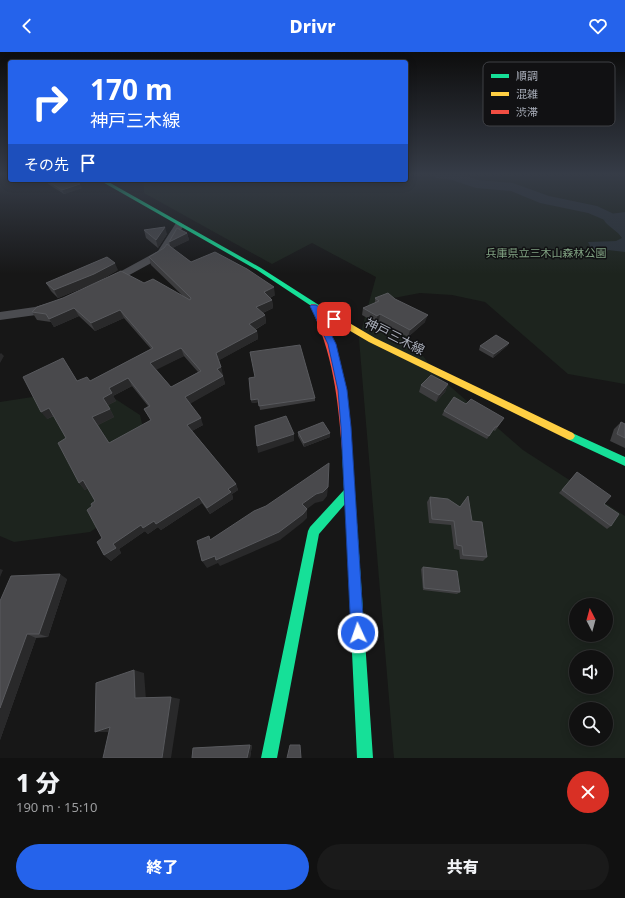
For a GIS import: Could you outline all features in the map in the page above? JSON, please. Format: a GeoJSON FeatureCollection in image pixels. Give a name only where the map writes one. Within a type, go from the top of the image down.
{"type":"FeatureCollection","features":[{"type":"Feature","properties":{"kind":"main road","name":"神戸三木線"},"geometry":{"type":"LineString","coordinates":[[149,208],[259,269],[314,306],[372,340],[625,462]]}},
{"type":"Feature","properties":{"kind":"main road"},"geometry":{"type":"LineString","coordinates":[[314,306],[332,344],[342,390],[365,758]]}},
{"type":"Feature","properties":{"kind":"main road"},"geometry":{"type":"LineString","coordinates":[[269,758],[314,530],[349,492]]}},
{"type":"Feature","properties":{"kind":"street"},"geometry":{"type":"LineString","coordinates":[[96,288],[162,253],[179,225]]}},
{"type":"Feature","properties":{"kind":"street"},"geometry":{"type":"LineString","coordinates":[[0,316],[36,311],[63,302]]}},
{"type":"Feature","properties":{"kind":"green space","name":"兵庫県立三木山森林公園"},"geometry":{"type":"Polygon","coordinates":[[[171,208],[625,208],[625,384],[568,374],[485,302],[452,295],[420,293],[383,300],[436,374],[523,450],[625,516],[625,758],[394,758],[359,339],[376,277],[312,243],[272,264],[171,208]]]}},
{"type":"Feature","properties":{"kind":"green space"},"geometry":{"type":"Polygon","coordinates":[[[97,387],[140,415],[149,453],[141,498],[90,532],[14,542],[0,536],[0,402],[97,387]]]}},
{"type":"Feature","properties":{"kind":"shaded area"},"geometry":{"type":"Polygon","coordinates":[[[625,212],[625,252],[608,250],[606,254],[593,252],[588,242],[616,241],[622,238],[605,222],[602,215],[625,212]]]}},
{"type":"Feature","properties":{"kind":"building"},"geometry":{"type":"Polygon","coordinates":[[[165,227],[156,240],[144,230],[165,227]]]}},
{"type":"Feature","properties":{"kind":"building"},"geometry":{"type":"Polygon","coordinates":[[[177,228],[187,233],[169,242],[177,228]]]}},
{"type":"Feature","properties":{"kind":"building"},"geometry":{"type":"Polygon","coordinates":[[[167,244],[191,262],[215,252],[247,269],[274,287],[264,292],[272,300],[256,307],[265,315],[249,324],[257,331],[216,353],[221,367],[217,369],[223,376],[185,397],[201,418],[187,425],[236,484],[228,489],[231,492],[207,508],[199,497],[156,524],[154,521],[143,528],[141,525],[113,544],[116,548],[104,555],[97,542],[102,538],[87,510],[95,501],[83,480],[79,483],[58,443],[66,438],[49,408],[41,412],[23,377],[63,358],[77,381],[87,377],[90,381],[153,348],[120,310],[91,323],[74,308],[49,319],[46,314],[32,312],[37,307],[63,298],[121,271],[144,283],[153,279],[190,300],[191,298],[149,257],[164,248],[167,244]],[[181,348],[150,363],[171,387],[201,371],[181,348]],[[128,378],[109,388],[112,393],[103,398],[110,409],[92,417],[109,443],[151,420],[144,409],[150,406],[128,378]]]}},
{"type":"Feature","properties":{"kind":"building"},"geometry":{"type":"Polygon","coordinates":[[[107,257],[115,263],[94,274],[54,290],[46,283],[107,257]]]}},
{"type":"Feature","properties":{"kind":"building"},"geometry":{"type":"Polygon","coordinates":[[[388,293],[395,299],[428,315],[410,330],[380,314],[377,316],[363,308],[379,301],[375,298],[388,293]]]}},
{"type":"Feature","properties":{"kind":"building"},"geometry":{"type":"Polygon","coordinates":[[[496,335],[509,343],[494,354],[480,346],[496,335]]]}},
{"type":"Feature","properties":{"kind":"building"},"geometry":{"type":"Polygon","coordinates":[[[300,345],[315,398],[259,406],[258,399],[251,400],[249,378],[255,377],[250,352],[300,345]]]}},
{"type":"Feature","properties":{"kind":"building"},"geometry":{"type":"Polygon","coordinates":[[[431,375],[448,384],[439,395],[421,385],[431,375]]]}},
{"type":"Feature","properties":{"kind":"building"},"geometry":{"type":"Polygon","coordinates":[[[454,397],[466,404],[471,399],[504,418],[489,436],[444,411],[454,397]]]}},
{"type":"Feature","properties":{"kind":"building"},"geometry":{"type":"Polygon","coordinates":[[[286,416],[294,434],[257,446],[255,426],[286,416]]]}},
{"type":"Feature","properties":{"kind":"building"},"geometry":{"type":"Polygon","coordinates":[[[323,422],[330,433],[304,443],[298,432],[323,422]]]}},
{"type":"Feature","properties":{"kind":"building"},"geometry":{"type":"Polygon","coordinates":[[[621,422],[625,424],[625,438],[617,434],[621,422]]]}},
{"type":"Feature","properties":{"kind":"building"},"geometry":{"type":"Polygon","coordinates":[[[329,463],[328,487],[323,492],[316,494],[302,504],[307,509],[303,514],[279,532],[216,560],[215,556],[202,561],[197,541],[209,536],[210,540],[254,511],[266,506],[329,463]]]}},
{"type":"Feature","properties":{"kind":"building"},"geometry":{"type":"Polygon","coordinates":[[[577,472],[611,496],[604,504],[619,514],[611,526],[562,490],[577,472]]]}},
{"type":"Feature","properties":{"kind":"building"},"geometry":{"type":"Polygon","coordinates":[[[468,496],[472,521],[482,522],[487,557],[463,555],[462,546],[457,545],[454,521],[432,519],[430,497],[448,499],[460,507],[468,496]]]}},
{"type":"Feature","properties":{"kind":"building"},"geometry":{"type":"Polygon","coordinates":[[[423,567],[457,571],[460,592],[424,588],[423,567]]]}},
{"type":"Feature","properties":{"kind":"building"},"geometry":{"type":"Polygon","coordinates":[[[60,574],[39,634],[27,634],[0,708],[0,601],[11,576],[60,574]]]}},
{"type":"Feature","properties":{"kind":"building"},"geometry":{"type":"Polygon","coordinates":[[[134,670],[135,698],[171,697],[162,758],[103,758],[110,727],[95,732],[96,683],[134,670]]]}},
{"type":"Feature","properties":{"kind":"building"},"geometry":{"type":"Polygon","coordinates":[[[250,745],[247,758],[192,758],[193,748],[250,745]]]}},
{"type":"Feature","properties":{"kind":"building"},"geometry":{"type":"Polygon","coordinates":[[[290,745],[300,745],[301,758],[287,758],[290,745]]]}},
{"type":"Feature","properties":{"kind":"waterway"},"geometry":{"type":"LineString","coordinates":[[586,208],[607,216]]}},
{"type":"Feature","properties":{"kind":"traffic: fast"},"geometry":{"type":"LineString","coordinates":[[151,208],[259,269],[343,323]]}},
{"type":"Feature","properties":{"kind":"traffic: fast"},"geometry":{"type":"LineString","coordinates":[[570,436],[625,462]]}},
{"type":"Feature","properties":{"kind":"traffic: fast"},"geometry":{"type":"LineString","coordinates":[[347,450],[365,758]]}},
{"type":"Feature","properties":{"kind":"traffic: fast"},"geometry":{"type":"LineString","coordinates":[[269,758],[314,531],[349,492]]}},
{"type":"Feature","properties":{"kind":"traffic: slow"},"geometry":{"type":"LineString","coordinates":[[343,323],[372,340],[570,436]]}},
{"type":"Feature","properties":{"kind":"traffic: jam"},"geometry":{"type":"LineString","coordinates":[[314,306],[329,340],[334,358],[344,412],[347,450]]}},
{"type":"Feature","properties":{"kind":"route"},"geometry":{"type":"LineString","coordinates":[[334,319],[314,306],[332,344],[342,390],[346,427],[358,633]]}}]}
